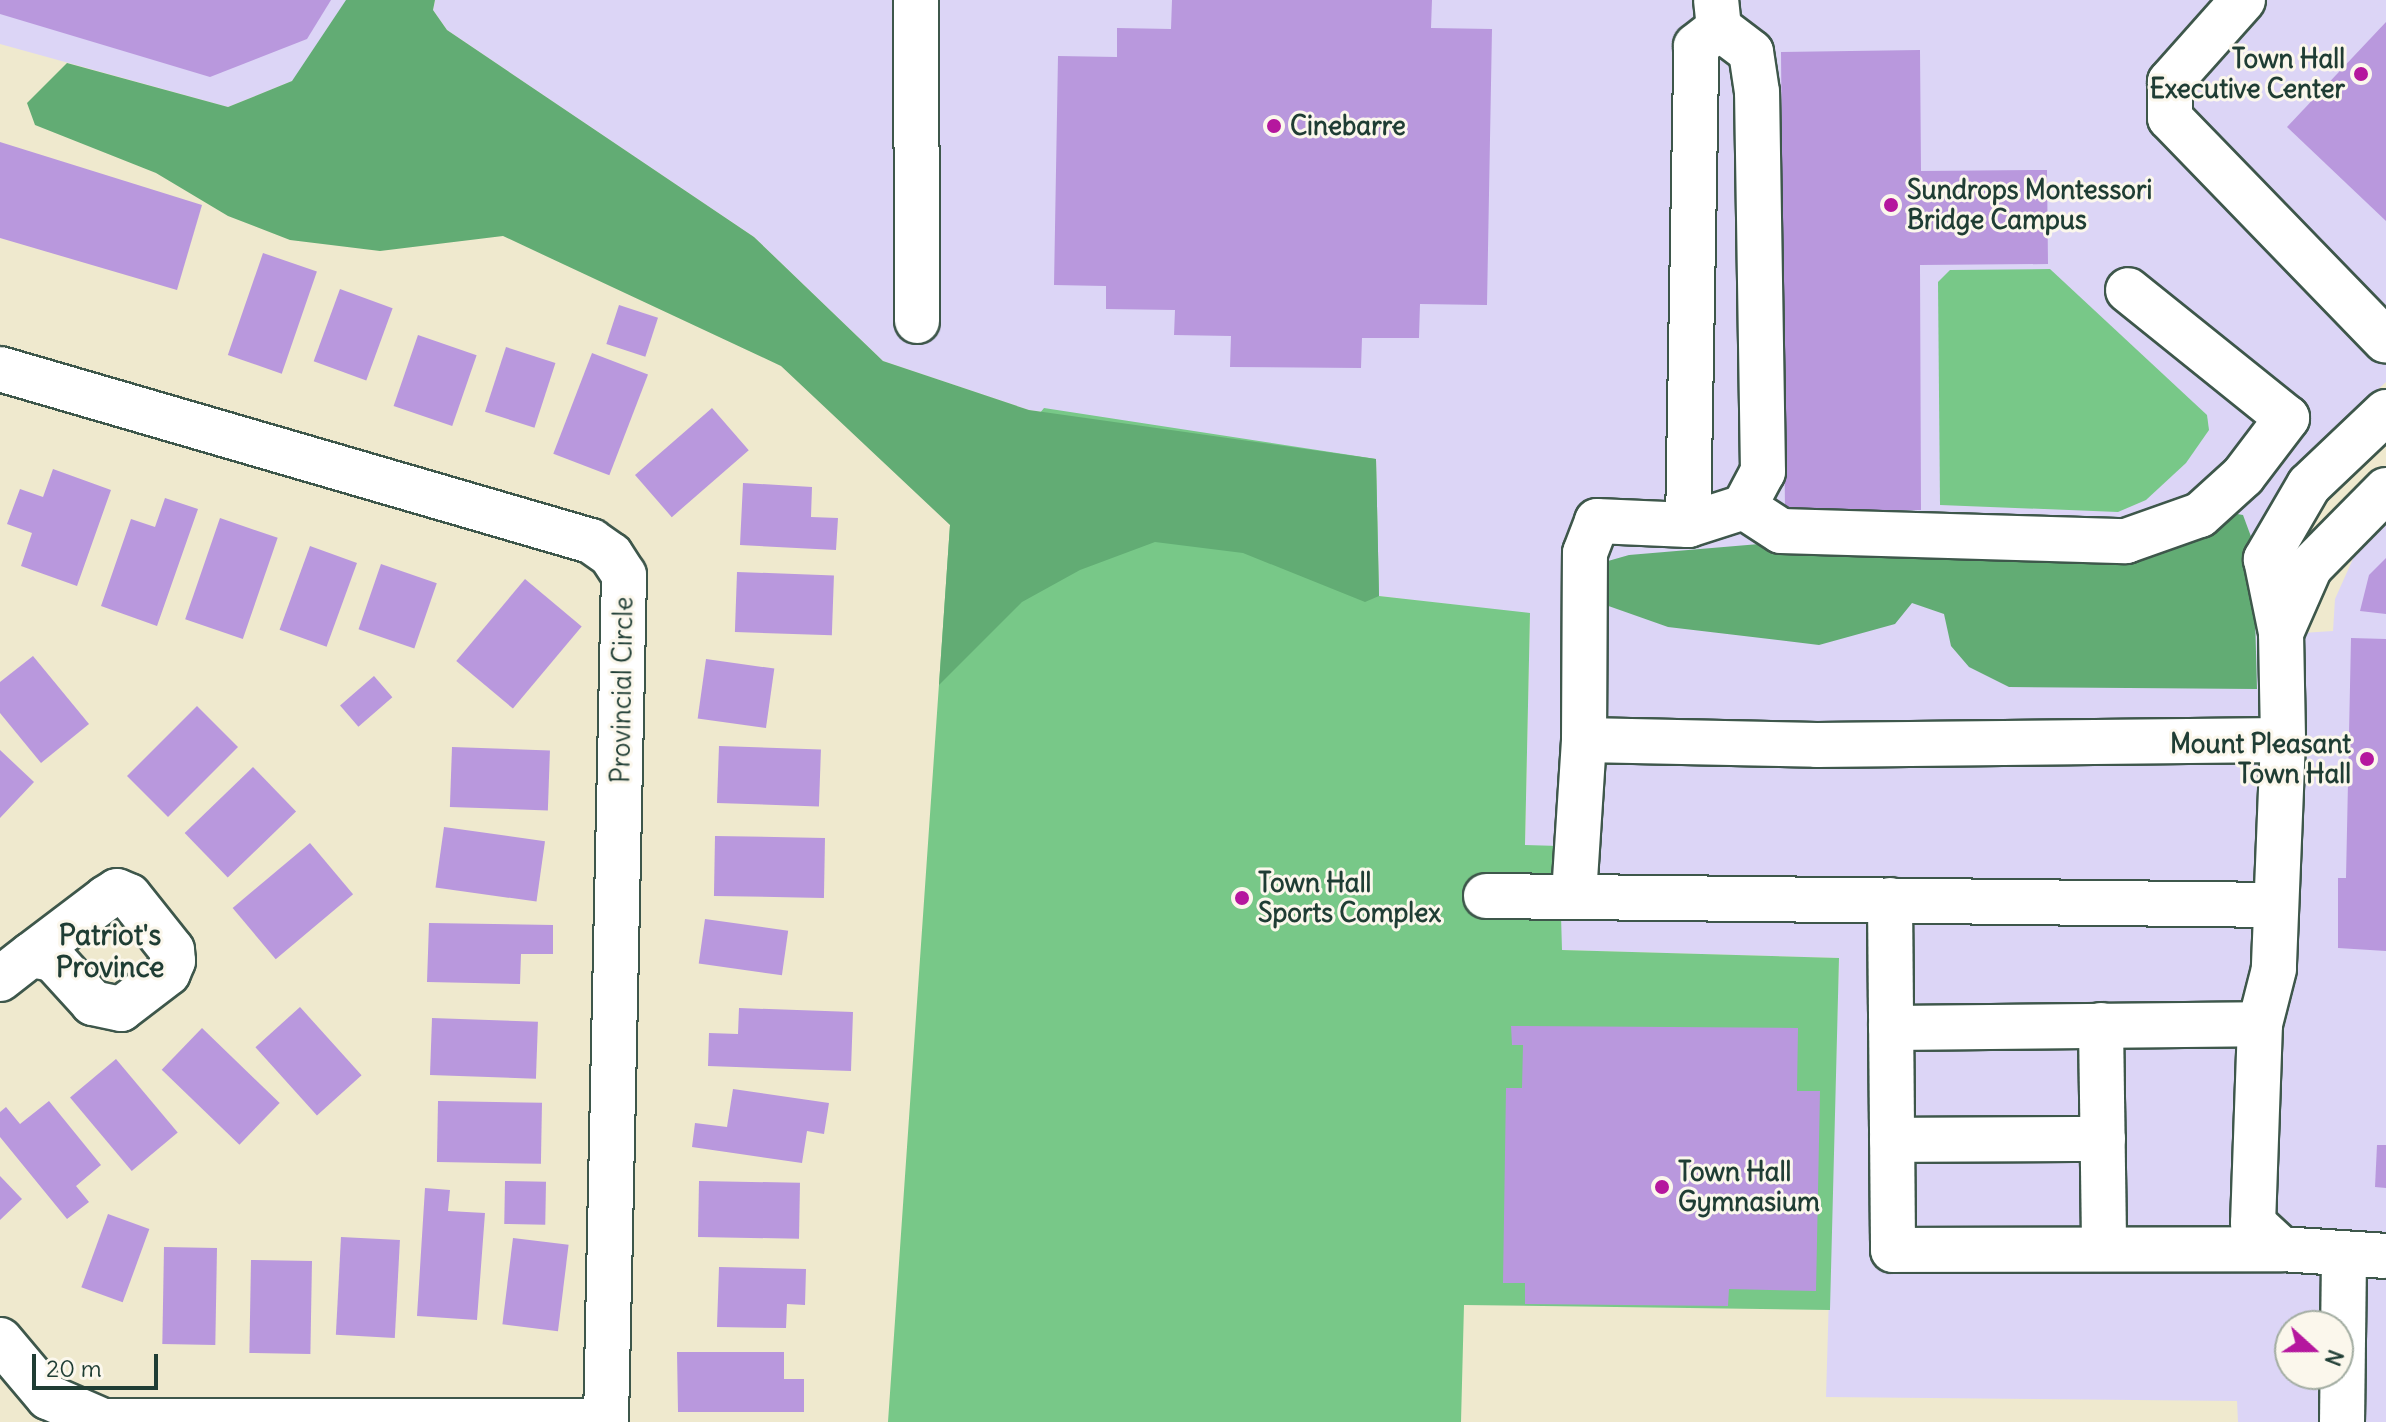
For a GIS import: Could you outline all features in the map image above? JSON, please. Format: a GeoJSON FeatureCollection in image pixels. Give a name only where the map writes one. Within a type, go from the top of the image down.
{"type":"FeatureCollection","features":[{"type":"Feature","properties":{"kind":"street"},"geometry":{"type":"LineString","coordinates":[[916,0],[917,321]]}},
{"type":"Feature","properties":{"kind":"street"},"geometry":{"type":"LineString","coordinates":[[2243,0],[2170,82],[2170,118],[2386,341]]}},
{"type":"Feature","properties":{"kind":"street"},"geometry":{"type":"LineString","coordinates":[[1574,895],[1584,740],[1585,553],[1597,521],[1688,525],[1744,507],[1763,472],[1757,92],[1751,52],[1718,14],[1696,46],[1688,525]]}},
{"type":"Feature","properties":{"kind":"street"},"geometry":{"type":"LineString","coordinates":[[1744,507],[1781,531],[2126,541],[2200,515],[2243,476],[2287,418],[2128,290]]}},
{"type":"Feature","properties":{"kind":"street","name":"Provincial Circle"},"geometry":{"type":"LineString","coordinates":[[0,369],[580,537],[611,555],[624,575],[606,1421],[103,1421],[48,1397],[0,1340]]}},
{"type":"Feature","properties":{"kind":"street"},"geometry":{"type":"LineString","coordinates":[[2281,1249],[2253,1223],[2260,1024],[2274,969],[2283,740],[2281,633],[2266,559],[2309,485],[2386,412]]}},
{"type":"Feature","properties":{"kind":"street"},"geometry":{"type":"LineString","coordinates":[[2281,633],[2310,567],[2386,490]]}},
{"type":"Feature","properties":{"kind":"street"},"geometry":{"type":"LineString","coordinates":[[1584,740],[1817,745],[2283,740]]}},
{"type":"Feature","properties":{"kind":"street"},"geometry":{"type":"LineString","coordinates":[[1486,896],[2276,905]]}},
{"type":"Feature","properties":{"kind":"street"},"geometry":{"type":"LineString","coordinates":[[1890,900],[1893,1250],[2281,1249],[2365,1255],[2342,1422]]}},
{"type":"Feature","properties":{"kind":"street"},"geometry":{"type":"LineString","coordinates":[[1891,1028],[2260,1024]]}},
{"type":"Feature","properties":{"kind":"street"},"geometry":{"type":"LineString","coordinates":[[2101,1025],[2104,1249]]}},
{"type":"Feature","properties":{"kind":"street"},"geometry":{"type":"LineString","coordinates":[[1892,1140],[2103,1139]]}},
{"type":"Feature","properties":{"kind":"shaded area"},"geometry":{"type":"Polygon","coordinates":[[[0,0],[348,0],[297,79],[228,107],[0,44],[0,0]]]}},
{"type":"Feature","properties":{"kind":"shaded area"},"geometry":{"type":"Polygon","coordinates":[[[435,0],[2386,0],[2386,382],[2292,469],[2253,542],[2302,633],[2333,631],[2335,599],[2356,552],[2386,521],[2386,1422],[2238,1422],[2237,1401],[1826,1397],[1839,958],[1561,950],[1559,846],[1525,846],[1530,614],[1379,596],[1376,459],[1029,410],[883,361],[754,237],[447,30],[433,10],[435,0]]]}},
{"type":"Feature","properties":{"kind":"green space"},"geometry":{"type":"Polygon","coordinates":[[[346,0],[435,0],[433,10],[447,30],[754,237],[883,361],[1029,410],[1376,459],[1379,596],[1365,602],[1243,553],[1155,542],[1080,570],[1022,602],[939,685],[950,525],[781,366],[503,236],[380,251],[290,240],[228,216],[156,173],[35,125],[27,103],[67,63],[228,107],[292,81],[346,0]]]}},
{"type":"Feature","properties":{"kind":"green space"},"geometry":{"type":"Polygon","coordinates":[[[2050,269],[2207,415],[2209,430],[2186,463],[2146,500],[2118,512],[1940,505],[1938,282],[1950,270],[2050,269]]]}},
{"type":"Feature","properties":{"kind":"green space","name":"Town Hall Sports Complex"},"geometry":{"type":"Polygon","coordinates":[[[1044,408],[1376,459],[1379,596],[1530,613],[1525,845],[1559,846],[1562,950],[1839,958],[1830,1310],[1464,1305],[1461,1422],[888,1422],[950,525],[1044,408]]]}},
{"type":"Feature","properties":{"kind":"green space"},"geometry":{"type":"Polygon","coordinates":[[[2220,511],[2243,515],[2253,542],[2257,689],[2009,687],[1969,667],[1951,646],[1944,614],[1912,603],[1895,624],[1819,645],[1668,627],[1600,603],[1608,561],[1629,555],[1782,542],[1917,548],[2220,511]]]}},
{"type":"Feature","properties":{"kind":"building"},"geometry":{"type":"Polygon","coordinates":[[[0,0],[331,0],[307,39],[210,77],[0,14],[0,0]]]}},
{"type":"Feature","properties":{"kind":"building","name":"Cinebarre"},"geometry":{"type":"Polygon","coordinates":[[[1172,0],[1432,0],[1431,28],[1492,29],[1487,305],[1420,304],[1419,338],[1362,338],[1361,368],[1230,367],[1231,336],[1174,335],[1175,310],[1106,309],[1106,286],[1054,285],[1058,56],[1117,57],[1117,28],[1171,29],[1172,0]]]}},
{"type":"Feature","properties":{"kind":"building","name":"Town Hall Executive Center"},"geometry":{"type":"Polygon","coordinates":[[[2386,22],[2386,221],[2287,127],[2386,22]]]}},
{"type":"Feature","properties":{"kind":"building"},"geometry":{"type":"Polygon","coordinates":[[[1920,50],[1921,171],[2047,170],[2048,264],[1920,265],[1921,510],[1785,511],[1781,52],[1920,50]]]}},
{"type":"Feature","properties":{"kind":"building"},"geometry":{"type":"Polygon","coordinates":[[[0,142],[202,205],[177,290],[0,238],[0,142]]]}},
{"type":"Feature","properties":{"kind":"building"},"geometry":{"type":"Polygon","coordinates":[[[263,253],[317,272],[282,374],[228,355],[263,253]]]}},
{"type":"Feature","properties":{"kind":"building"},"geometry":{"type":"Polygon","coordinates":[[[340,289],[393,308],[366,381],[314,361],[340,289]]]}},
{"type":"Feature","properties":{"kind":"building"},"geometry":{"type":"Polygon","coordinates":[[[619,305],[658,318],[645,357],[606,344],[619,305]]]}},
{"type":"Feature","properties":{"kind":"building"},"geometry":{"type":"Polygon","coordinates":[[[418,335],[477,355],[452,426],[394,406],[418,335]]]}},
{"type":"Feature","properties":{"kind":"building"},"geometry":{"type":"Polygon","coordinates":[[[506,347],[555,363],[534,428],[485,412],[506,347]]]}},
{"type":"Feature","properties":{"kind":"building"},"geometry":{"type":"Polygon","coordinates":[[[592,353],[648,375],[609,475],[553,454],[592,353]]]}},
{"type":"Feature","properties":{"kind":"building"},"geometry":{"type":"Polygon","coordinates":[[[712,408],[749,450],[672,517],[635,475],[712,408]]]}},
{"type":"Feature","properties":{"kind":"building"},"geometry":{"type":"Polygon","coordinates":[[[53,469],[111,490],[77,586],[21,566],[32,533],[7,524],[20,489],[43,497],[53,469]]]}},
{"type":"Feature","properties":{"kind":"building"},"geometry":{"type":"Polygon","coordinates":[[[743,483],[812,487],[811,517],[838,518],[836,550],[740,545],[743,483]]]}},
{"type":"Feature","properties":{"kind":"building"},"geometry":{"type":"Polygon","coordinates":[[[165,498],[198,509],[157,626],[101,606],[131,519],[155,527],[165,498]]]}},
{"type":"Feature","properties":{"kind":"building"},"geometry":{"type":"Polygon","coordinates":[[[220,518],[278,538],[243,639],[185,619],[220,518]]]}},
{"type":"Feature","properties":{"kind":"building"},"geometry":{"type":"Polygon","coordinates":[[[310,546],[357,563],[327,647],[280,630],[310,546]]]}},
{"type":"Feature","properties":{"kind":"building"},"geometry":{"type":"Polygon","coordinates":[[[2386,558],[2386,614],[2360,611],[2369,575],[2386,558]]]}},
{"type":"Feature","properties":{"kind":"building"},"geometry":{"type":"Polygon","coordinates":[[[381,564],[437,583],[414,648],[359,629],[381,564]]]}},
{"type":"Feature","properties":{"kind":"building"},"geometry":{"type":"Polygon","coordinates":[[[737,572],[834,575],[832,635],[735,632],[737,572]]]}},
{"type":"Feature","properties":{"kind":"building"},"geometry":{"type":"Polygon","coordinates":[[[525,579],[582,627],[513,709],[456,661],[525,579]]]}},
{"type":"Feature","properties":{"kind":"building","name":"Mount Pleasant Town Hall"},"geometry":{"type":"Polygon","coordinates":[[[2351,638],[2386,639],[2386,951],[2338,948],[2338,878],[2346,878],[2351,638]]]}},
{"type":"Feature","properties":{"kind":"building"},"geometry":{"type":"Polygon","coordinates":[[[33,656],[89,724],[41,763],[0,713],[0,682],[33,656]]]}},
{"type":"Feature","properties":{"kind":"building"},"geometry":{"type":"Polygon","coordinates":[[[706,659],[774,669],[766,728],[698,718],[706,659]]]}},
{"type":"Feature","properties":{"kind":"building"},"geometry":{"type":"Polygon","coordinates":[[[374,676],[392,697],[358,727],[340,706],[374,676]]]}},
{"type":"Feature","properties":{"kind":"building"},"geometry":{"type":"Polygon","coordinates":[[[197,706],[238,747],[168,817],[127,776],[197,706]]]}},
{"type":"Feature","properties":{"kind":"building"},"geometry":{"type":"Polygon","coordinates":[[[719,746],[821,750],[819,807],[717,803],[719,746]]]}},
{"type":"Feature","properties":{"kind":"building"},"geometry":{"type":"Polygon","coordinates":[[[452,747],[550,750],[548,810],[450,807],[452,747]]]}},
{"type":"Feature","properties":{"kind":"building"},"geometry":{"type":"Polygon","coordinates":[[[0,750],[34,782],[0,818],[0,750]]]}},
{"type":"Feature","properties":{"kind":"building"},"geometry":{"type":"Polygon","coordinates":[[[253,767],[296,812],[228,878],[185,833],[253,767]]]}},
{"type":"Feature","properties":{"kind":"building"},"geometry":{"type":"Polygon","coordinates":[[[444,827],[545,841],[537,902],[436,887],[444,827]]]}},
{"type":"Feature","properties":{"kind":"building"},"geometry":{"type":"Polygon","coordinates":[[[715,836],[825,838],[824,898],[714,896],[715,836]]]}},
{"type":"Feature","properties":{"kind":"building"},"geometry":{"type":"Polygon","coordinates":[[[310,843],[353,894],[276,959],[233,908],[310,843]]]}},
{"type":"Feature","properties":{"kind":"building"},"geometry":{"type":"Polygon","coordinates":[[[705,919],[788,931],[782,975],[699,964],[705,919]]]}},
{"type":"Feature","properties":{"kind":"building"},"geometry":{"type":"Polygon","coordinates":[[[429,923],[553,925],[553,954],[521,954],[520,984],[427,982],[429,923]]]}},
{"type":"Feature","properties":{"kind":"building"},"geometry":{"type":"Polygon","coordinates":[[[300,1007],[362,1075],[317,1116],[255,1047],[300,1007]]]}},
{"type":"Feature","properties":{"kind":"building"},"geometry":{"type":"Polygon","coordinates":[[[739,1008],[853,1012],[851,1071],[708,1066],[709,1033],[738,1034],[739,1008]]]}},
{"type":"Feature","properties":{"kind":"building"},"geometry":{"type":"Polygon","coordinates":[[[432,1018],[538,1022],[536,1079],[430,1075],[432,1018]]]}},
{"type":"Feature","properties":{"kind":"building","name":"Town Hall Gymnasium"},"geometry":{"type":"Polygon","coordinates":[[[1511,1026],[1798,1028],[1797,1091],[1820,1091],[1816,1291],[1729,1289],[1728,1306],[1525,1304],[1525,1283],[1503,1283],[1506,1088],[1522,1088],[1523,1045],[1512,1045],[1511,1026]]]}},
{"type":"Feature","properties":{"kind":"building"},"geometry":{"type":"Polygon","coordinates":[[[202,1028],[280,1103],[239,1145],[162,1070],[202,1028]]]}},
{"type":"Feature","properties":{"kind":"building"},"geometry":{"type":"Polygon","coordinates":[[[116,1059],[178,1133],[132,1171],[70,1098],[116,1059]]]}},
{"type":"Feature","properties":{"kind":"building"},"geometry":{"type":"Polygon","coordinates":[[[733,1089],[829,1103],[824,1134],[807,1131],[802,1163],[692,1147],[695,1123],[727,1127],[733,1089]]]}},
{"type":"Feature","properties":{"kind":"building"},"geometry":{"type":"Polygon","coordinates":[[[49,1101],[101,1165],[76,1186],[89,1202],[67,1219],[0,1137],[0,1112],[6,1107],[20,1124],[49,1101]]]}},
{"type":"Feature","properties":{"kind":"building"},"geometry":{"type":"Polygon","coordinates":[[[438,1101],[542,1103],[541,1164],[437,1162],[438,1101]]]}},
{"type":"Feature","properties":{"kind":"building"},"geometry":{"type":"Polygon","coordinates":[[[2377,1145],[2386,1145],[2386,1188],[2375,1187],[2377,1145]]]}},
{"type":"Feature","properties":{"kind":"building"},"geometry":{"type":"Polygon","coordinates":[[[0,1176],[22,1199],[0,1220],[0,1176]]]}},
{"type":"Feature","properties":{"kind":"building"},"geometry":{"type":"Polygon","coordinates":[[[505,1181],[546,1182],[545,1225],[504,1224],[505,1181]]]}},
{"type":"Feature","properties":{"kind":"building"},"geometry":{"type":"Polygon","coordinates":[[[699,1181],[800,1183],[799,1239],[698,1237],[699,1181]]]}},
{"type":"Feature","properties":{"kind":"building"},"geometry":{"type":"Polygon","coordinates":[[[425,1188],[450,1190],[448,1211],[485,1213],[477,1320],[417,1316],[425,1188]]]}},
{"type":"Feature","properties":{"kind":"building"},"geometry":{"type":"Polygon","coordinates":[[[108,1214],[149,1229],[123,1302],[81,1287],[108,1214]]]}},
{"type":"Feature","properties":{"kind":"building"},"geometry":{"type":"Polygon","coordinates":[[[341,1237],[400,1240],[395,1338],[336,1335],[341,1237]]]}},
{"type":"Feature","properties":{"kind":"building"},"geometry":{"type":"Polygon","coordinates":[[[513,1238],[569,1245],[558,1331],[502,1324],[513,1238]]]}},
{"type":"Feature","properties":{"kind":"building"},"geometry":{"type":"Polygon","coordinates":[[[164,1247],[217,1248],[215,1345],[162,1344],[164,1247]]]}},
{"type":"Feature","properties":{"kind":"building"},"geometry":{"type":"Polygon","coordinates":[[[251,1260],[312,1261],[310,1354],[249,1353],[251,1260]]]}},
{"type":"Feature","properties":{"kind":"building"},"geometry":{"type":"Polygon","coordinates":[[[719,1267],[806,1269],[805,1305],[787,1304],[786,1328],[717,1327],[719,1267]]]}},
{"type":"Feature","properties":{"kind":"building"},"geometry":{"type":"Polygon","coordinates":[[[677,1352],[784,1352],[784,1379],[804,1379],[804,1412],[678,1412],[677,1352]]]}},
{"type":"Feature","properties":{"kind":"place","name":"Town Hall Executive Center"},"geometry":{"type":"Point","coordinates":[2361,74]}},
{"type":"Feature","properties":{"kind":"place","name":"Cinebarre"},"geometry":{"type":"Point","coordinates":[1274,126]}},
{"type":"Feature","properties":{"kind":"place","name":"Sundrops Montessori Bridge Campus"},"geometry":{"type":"Point","coordinates":[1891,205]}},
{"type":"Feature","properties":{"kind":"place","name":"Mount Pleasant Town Hall"},"geometry":{"type":"Point","coordinates":[2367,759]}},
{"type":"Feature","properties":{"kind":"place","name":"Town Hall Sports Complex"},"geometry":{"type":"Point","coordinates":[1242,898]}},
{"type":"Feature","properties":{"kind":"place","name":"Town Hall Gymnasium"},"geometry":{"type":"Point","coordinates":[1662,1187]}},
{"type":"Feature","properties":{"kind":"district","name":"Patriot's Province"},"geometry":{"type":"Point","coordinates":[110,951]}}]}
